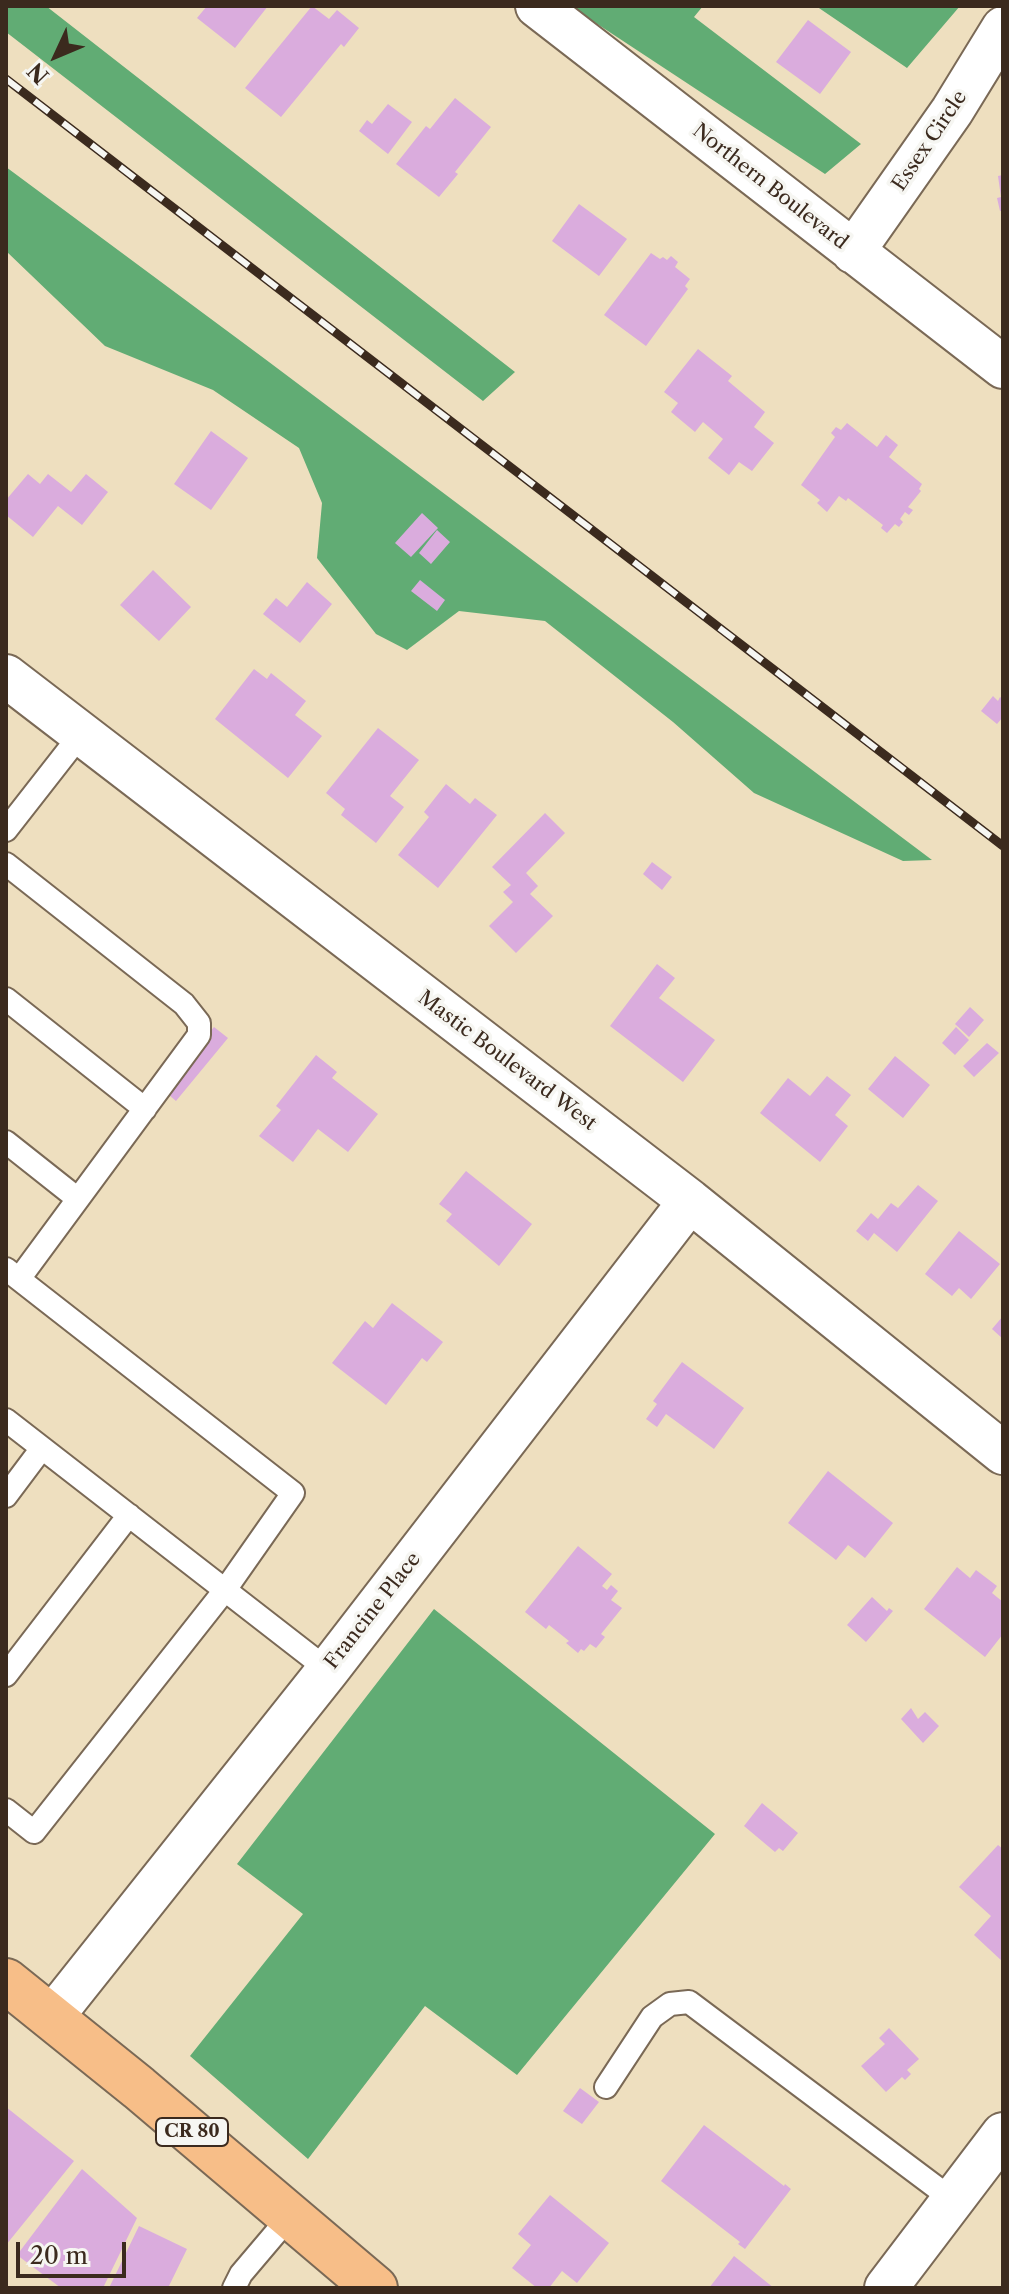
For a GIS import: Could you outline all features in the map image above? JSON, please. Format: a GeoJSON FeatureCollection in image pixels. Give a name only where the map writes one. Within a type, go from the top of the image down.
{"type":"FeatureCollection","features":[{"type":"Feature","properties":{"kind":"main road","name":"CR 80"},"geometry":{"type":"LineString","coordinates":[[6,1981],[375,2288]]}},
{"type":"Feature","properties":{"kind":"street","name":"Northern Boulevard"},"geometry":{"type":"LineString","coordinates":[[537,6],[1003,367]]}},
{"type":"Feature","properties":{"kind":"street","name":"Essex Circle"},"geometry":{"type":"LineString","coordinates":[[853,252],[952,111],[1003,28]]}},
{"type":"Feature","properties":{"kind":"street","name":"Mastic Boulevard West"},"geometry":{"type":"LineString","coordinates":[[6,676],[690,1201],[1003,1453]]}},
{"type":"Feature","properties":{"kind":"street","name":"Francine Place"},"geometry":{"type":"LineString","coordinates":[[52,2017],[328,1670],[690,1201]]}},
{"type":"Feature","properties":{"kind":"street"},"geometry":{"type":"LineString","coordinates":[[886,2288],[1003,2134]]}},
{"type":"Feature","properties":{"kind":"lane"},"geometry":{"type":"LineString","coordinates":[[6,830],[81,734]]}},
{"type":"Feature","properties":{"kind":"lane"},"geometry":{"type":"LineString","coordinates":[[6,864],[184,1004],[199,1023],[199,1035],[78,1199],[12,1274],[293,1493],[225,1590],[34,1832],[6,1810]]}},
{"type":"Feature","properties":{"kind":"lane"},"geometry":{"type":"LineString","coordinates":[[6,999],[145,1109]]}},
{"type":"Feature","properties":{"kind":"lane"},"geometry":{"type":"LineString","coordinates":[[6,1142],[78,1199]]}},
{"type":"Feature","properties":{"kind":"lane"},"geometry":{"type":"LineString","coordinates":[[6,1420],[328,1670]]}},
{"type":"Feature","properties":{"kind":"lane"},"geometry":{"type":"LineString","coordinates":[[6,1496],[42,1448]]}},
{"type":"Feature","properties":{"kind":"lane"},"geometry":{"type":"LineString","coordinates":[[6,1675],[129,1515]]}},
{"type":"Feature","properties":{"kind":"lane"},"geometry":{"type":"LineString","coordinates":[[606,2087],[652,2017],[670,2004],[689,2002],[953,2200]]}},
{"type":"Feature","properties":{"kind":"lane"},"geometry":{"type":"LineString","coordinates":[[234,2288],[241,2274],[291,2215]]}},
{"type":"Feature","properties":{"kind":"green space"},"geometry":{"type":"Polygon","coordinates":[[[6,6],[46,6],[515,372],[483,401],[6,32],[6,6]]]}},
{"type":"Feature","properties":{"kind":"green space"},"geometry":{"type":"Polygon","coordinates":[[[573,6],[703,6],[694,17],[861,144],[825,174],[573,6]]]}},
{"type":"Feature","properties":{"kind":"green space"},"geometry":{"type":"Polygon","coordinates":[[[816,6],[960,6],[907,68],[816,6]]]}},
{"type":"Feature","properties":{"kind":"green space"},"geometry":{"type":"Polygon","coordinates":[[[6,167],[932,860],[903,861],[754,793],[673,722],[545,621],[459,611],[407,650],[376,634],[317,558],[322,503],[299,448],[213,390],[105,346],[6,251],[6,167]]]}},
{"type":"Feature","properties":{"kind":"green space"},"geometry":{"type":"Polygon","coordinates":[[[434,1609],[715,1834],[517,2075],[425,2006],[308,2159],[190,2056],[303,1914],[237,1864],[434,1609]]]}},
{"type":"Feature","properties":{"kind":"building"},"geometry":{"type":"Polygon","coordinates":[[[207,6],[268,6],[235,48],[197,18],[207,6]]]}},
{"type":"Feature","properties":{"kind":"building"},"geometry":{"type":"Polygon","coordinates":[[[312,6],[329,19],[337,10],[359,28],[344,47],[341,44],[281,117],[245,88],[312,6]]]}},
{"type":"Feature","properties":{"kind":"building"},"geometry":{"type":"Polygon","coordinates":[[[808,20],[851,52],[820,94],[776,62],[808,20]]]}},
{"type":"Feature","properties":{"kind":"building"},"geometry":{"type":"Polygon","coordinates":[[[455,98],[491,127],[439,197],[396,164],[426,126],[430,129],[455,98]]]}},
{"type":"Feature","properties":{"kind":"building"},"geometry":{"type":"Polygon","coordinates":[[[388,104],[412,122],[388,154],[359,131],[367,120],[372,124],[388,104]]]}},
{"type":"Feature","properties":{"kind":"building"},"geometry":{"type":"Polygon","coordinates":[[[1003,175],[1003,210],[1000,211],[998,176],[1003,175]]]}},
{"type":"Feature","properties":{"kind":"building"},"geometry":{"type":"Polygon","coordinates":[[[579,204],[627,239],[599,276],[552,241],[579,204]]]}},
{"type":"Feature","properties":{"kind":"building"},"geometry":{"type":"Polygon","coordinates":[[[651,253],[660,259],[663,257],[667,260],[671,256],[678,262],[675,267],[690,279],[685,286],[688,289],[646,346],[604,315],[651,253]]]}},
{"type":"Feature","properties":{"kind":"building"},"geometry":{"type":"Polygon","coordinates":[[[698,349],[732,376],[728,381],[765,412],[754,427],[774,443],[752,471],[739,462],[729,475],[708,458],[723,439],[703,422],[695,432],[671,412],[678,403],[664,392],[698,349]]]}},
{"type":"Feature","properties":{"kind":"building"},"geometry":{"type":"Polygon","coordinates":[[[847,423],[877,447],[886,435],[898,445],[889,457],[922,484],[921,491],[908,507],[913,510],[909,515],[905,512],[899,527],[895,524],[887,533],[881,528],[883,525],[848,498],[846,501],[839,496],[827,512],[817,503],[820,500],[801,485],[835,437],[831,433],[836,427],[841,430],[847,423]]]}},
{"type":"Feature","properties":{"kind":"building"},"geometry":{"type":"Polygon","coordinates":[[[211,431],[248,458],[211,510],[174,484],[211,431]]]}},
{"type":"Feature","properties":{"kind":"building"},"geometry":{"type":"Polygon","coordinates":[[[28,474],[40,484],[48,474],[71,492],[86,474],[108,492],[82,525],[58,506],[33,537],[6,515],[6,500],[28,474]]]}},
{"type":"Feature","properties":{"kind":"building"},"geometry":{"type":"Polygon","coordinates":[[[422,513],[438,528],[411,557],[395,543],[422,513]]]}},
{"type":"Feature","properties":{"kind":"building"},"geometry":{"type":"Polygon","coordinates":[[[437,530],[450,542],[431,564],[419,553],[437,530]]]}},
{"type":"Feature","properties":{"kind":"building"},"geometry":{"type":"Polygon","coordinates":[[[153,570],[191,607],[159,641],[120,605],[153,570]]]}},
{"type":"Feature","properties":{"kind":"building"},"geometry":{"type":"Polygon","coordinates":[[[420,580],[445,600],[437,611],[411,591],[420,580]]]}},
{"type":"Feature","properties":{"kind":"building"},"geometry":{"type":"Polygon","coordinates":[[[307,582],[332,604],[300,643],[263,614],[276,598],[287,607],[307,582]]]}},
{"type":"Feature","properties":{"kind":"building"},"geometry":{"type":"Polygon","coordinates":[[[254,669],[267,679],[271,673],[306,701],[295,715],[322,736],[288,778],[215,719],[254,669]]]}},
{"type":"Feature","properties":{"kind":"building"},"geometry":{"type":"Polygon","coordinates":[[[993,696],[998,701],[1000,697],[1003,699],[1003,717],[997,724],[981,711],[993,696]]]}},
{"type":"Feature","properties":{"kind":"building"},"geometry":{"type":"Polygon","coordinates":[[[378,728],[419,760],[390,796],[404,807],[376,843],[341,815],[345,809],[326,793],[378,728]]]}},
{"type":"Feature","properties":{"kind":"building"},"geometry":{"type":"Polygon","coordinates":[[[446,784],[470,804],[475,798],[497,815],[438,888],[398,855],[429,817],[424,812],[446,784]]]}},
{"type":"Feature","properties":{"kind":"building"},"geometry":{"type":"Polygon","coordinates":[[[545,813],[565,833],[526,873],[538,886],[530,894],[553,916],[516,953],[489,926],[513,902],[503,892],[511,885],[492,867],[545,813]]]}},
{"type":"Feature","properties":{"kind":"building"},"geometry":{"type":"Polygon","coordinates":[[[652,862],[672,877],[662,890],[643,874],[652,862]]]}},
{"type":"Feature","properties":{"kind":"building"},"geometry":{"type":"Polygon","coordinates":[[[657,964],[675,978],[659,998],[715,1040],[683,1082],[610,1026],[657,964]]]}},
{"type":"Feature","properties":{"kind":"building"},"geometry":{"type":"Polygon","coordinates":[[[970,1007],[984,1020],[969,1037],[955,1024],[970,1007]]]}},
{"type":"Feature","properties":{"kind":"building"},"geometry":{"type":"Polygon","coordinates":[[[214,1027],[228,1038],[176,1101],[163,1090],[214,1027]]]}},
{"type":"Feature","properties":{"kind":"building"},"geometry":{"type":"Polygon","coordinates":[[[956,1027],[969,1040],[955,1055],[942,1043],[956,1027]]]}},
{"type":"Feature","properties":{"kind":"building"},"geometry":{"type":"Polygon","coordinates":[[[987,1043],[999,1053],[974,1077],[963,1066],[987,1043]]]}},
{"type":"Feature","properties":{"kind":"building"},"geometry":{"type":"Polygon","coordinates":[[[316,1055],[337,1072],[332,1078],[378,1114],[348,1152],[318,1129],[293,1162],[259,1136],[281,1110],[276,1106],[316,1055]]]}},
{"type":"Feature","properties":{"kind":"building"},"geometry":{"type":"Polygon","coordinates":[[[895,1056],[930,1085],[903,1118],[868,1089],[895,1056]]]}},
{"type":"Feature","properties":{"kind":"building"},"geometry":{"type":"Polygon","coordinates":[[[827,1076],[851,1095],[835,1115],[848,1126],[820,1162],[760,1113],[788,1078],[810,1096],[827,1076]]]}},
{"type":"Feature","properties":{"kind":"building"},"geometry":{"type":"Polygon","coordinates":[[[466,1171],[532,1224],[499,1266],[446,1221],[452,1214],[439,1204],[466,1171]]]}},
{"type":"Feature","properties":{"kind":"building"},"geometry":{"type":"Polygon","coordinates":[[[918,1185],[938,1201],[897,1252],[874,1233],[868,1241],[856,1231],[871,1213],[878,1219],[891,1203],[898,1208],[918,1185]]]}},
{"type":"Feature","properties":{"kind":"building"},"geometry":{"type":"Polygon","coordinates":[[[959,1231],[1000,1264],[971,1299],[959,1288],[952,1296],[925,1274],[959,1231]]]}},
{"type":"Feature","properties":{"kind":"building"},"geometry":{"type":"Polygon","coordinates":[[[392,1303],[443,1342],[427,1362],[422,1358],[386,1405],[332,1363],[365,1321],[373,1328],[392,1303]]]}},
{"type":"Feature","properties":{"kind":"building"},"geometry":{"type":"Polygon","coordinates":[[[1003,1316],[1003,1339],[992,1329],[1003,1316]]]}},
{"type":"Feature","properties":{"kind":"building"},"geometry":{"type":"Polygon","coordinates":[[[682,1362],[744,1408],[714,1449],[666,1414],[657,1427],[646,1419],[657,1404],[653,1401],[682,1362]]]}},
{"type":"Feature","properties":{"kind":"building"},"geometry":{"type":"Polygon","coordinates":[[[828,1471],[893,1523],[865,1558],[848,1545],[836,1560],[788,1523],[828,1471]]]}},
{"type":"Feature","properties":{"kind":"building"},"geometry":{"type":"Polygon","coordinates":[[[578,1546],[612,1574],[602,1586],[607,1590],[611,1585],[618,1591],[611,1600],[622,1608],[601,1634],[605,1637],[596,1648],[590,1644],[578,1653],[549,1625],[546,1629],[525,1612],[578,1546]]]}},
{"type":"Feature","properties":{"kind":"building"},"geometry":{"type":"Polygon","coordinates":[[[957,1567],[970,1578],[976,1570],[997,1586],[992,1593],[1003,1602],[1003,1634],[985,1657],[924,1609],[957,1567]]]}},
{"type":"Feature","properties":{"kind":"building"},"geometry":{"type":"Polygon","coordinates":[[[872,1597],[887,1611],[889,1608],[893,1611],[866,1642],[847,1625],[872,1597]]]}},
{"type":"Feature","properties":{"kind":"building"},"geometry":{"type":"Polygon","coordinates":[[[911,1708],[918,1719],[925,1712],[939,1726],[923,1743],[901,1719],[911,1708]]]}},
{"type":"Feature","properties":{"kind":"building"},"geometry":{"type":"Polygon","coordinates":[[[762,1803],[798,1833],[783,1851],[779,1848],[775,1852],[744,1826],[762,1803]]]}},
{"type":"Feature","properties":{"kind":"building"},"geometry":{"type":"Polygon","coordinates":[[[998,1845],[1003,1849],[1003,1962],[974,1935],[991,1916],[959,1887],[998,1845]]]}},
{"type":"Feature","properties":{"kind":"building"},"geometry":{"type":"Polygon","coordinates":[[[889,2028],[919,2059],[907,2070],[911,2074],[905,2080],[902,2077],[886,2092],[861,2066],[885,2044],[879,2038],[889,2028]]]}},
{"type":"Feature","properties":{"kind":"building"},"geometry":{"type":"Polygon","coordinates":[[[580,2088],[599,2102],[582,2124],[563,2111],[580,2088]]]}},
{"type":"Feature","properties":{"kind":"building"},"geometry":{"type":"Polygon","coordinates":[[[6,2107],[74,2161],[6,2245],[6,2107]]]}},
{"type":"Feature","properties":{"kind":"building"},"geometry":{"type":"Polygon","coordinates":[[[704,2125],[791,2189],[745,2249],[661,2181],[704,2125]]]}},
{"type":"Feature","properties":{"kind":"building"},"geometry":{"type":"Polygon","coordinates":[[[82,2169],[137,2218],[103,2288],[61,2288],[17,2255],[82,2169]]]}},
{"type":"Feature","properties":{"kind":"building"},"geometry":{"type":"Polygon","coordinates":[[[550,2195],[609,2243],[577,2283],[562,2271],[549,2288],[537,2288],[512,2268],[531,2245],[518,2234],[550,2195]]]}},
{"type":"Feature","properties":{"kind":"building"},"geometry":{"type":"Polygon","coordinates":[[[139,2226],[187,2249],[168,2288],[109,2288],[139,2226]]]}},
{"type":"Feature","properties":{"kind":"building"},"geometry":{"type":"Polygon","coordinates":[[[734,2256],[774,2288],[709,2288],[734,2256]]]}},
{"type":"Feature","properties":{"kind":"railway"},"geometry":{"type":"LineString","coordinates":[[6,79],[1003,846]]}}]}
